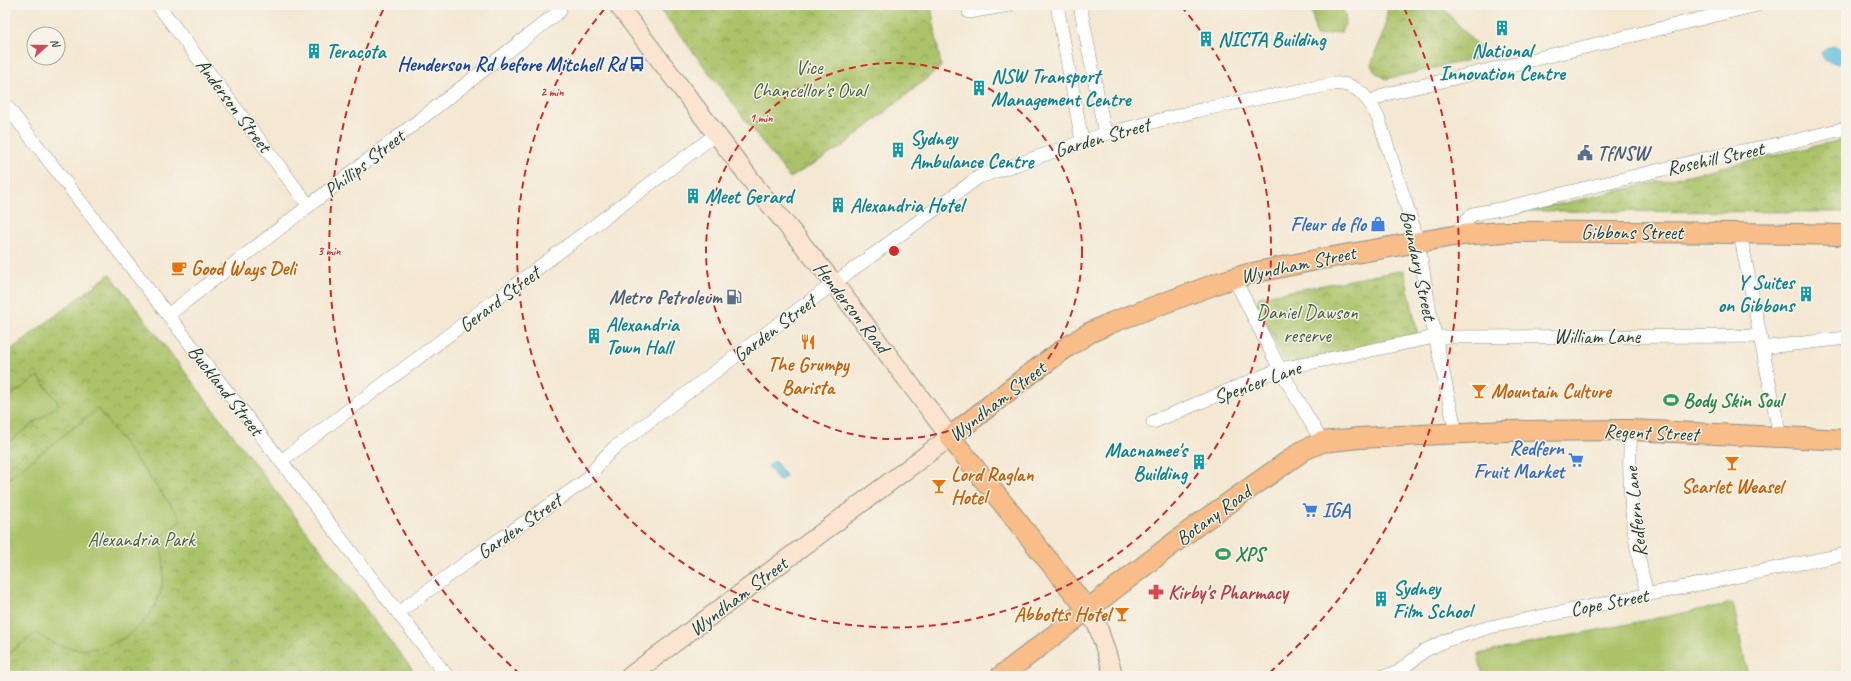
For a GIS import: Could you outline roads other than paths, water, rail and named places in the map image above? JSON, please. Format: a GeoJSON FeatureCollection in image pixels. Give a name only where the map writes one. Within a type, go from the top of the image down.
{"type":"FeatureCollection","features":[{"type":"Feature","properties":{"kind":"main road","name":"Henderson Road"},"geometry":{"type":"LineString","coordinates":[[618,5],[766,201],[834,283],[950,437],[1087,609]]}},
{"type":"Feature","properties":{"kind":"main road","name":"Gibbons Street"},"geometry":{"type":"LineString","coordinates":[[1418,241],[1453,236],[1528,232],[1740,232],[1846,235]]}},
{"type":"Feature","properties":{"kind":"main road","name":"Wyndham Street"},"geometry":{"type":"LineString","coordinates":[[630,676],[950,437],[1026,377],[1088,333],[1113,322],[1234,278],[1321,259],[1418,241]]}},
{"type":"Feature","properties":{"kind":"main road","name":"Regent Street"},"geometry":{"type":"LineString","coordinates":[[1456,433],[1631,430],[1846,440]]}},
{"type":"Feature","properties":{"kind":"main road","name":"Botany Road"},"geometry":{"type":"LineString","coordinates":[[1001,676],[1196,526],[1304,450],[1322,442],[1359,438],[1456,433]]}},
{"type":"Feature","properties":{"kind":"main road"},"geometry":{"type":"LineString","coordinates":[[1087,609],[1098,627],[1114,676]]}},
{"type":"Feature","properties":{"kind":"street","name":"Anderson Street"},"geometry":{"type":"LineString","coordinates":[[158,5],[309,206]]}},
{"type":"Feature","properties":{"kind":"street"},"geometry":{"type":"LineString","coordinates":[[969,12],[1009,5]]}},
{"type":"Feature","properties":{"kind":"street"},"geometry":{"type":"LineString","coordinates":[[1057,5],[1082,141]]}},
{"type":"Feature","properties":{"kind":"street"},"geometry":{"type":"LineString","coordinates":[[1080,5],[1106,134]]}},
{"type":"Feature","properties":{"kind":"street"},"geometry":{"type":"LineString","coordinates":[[1370,102],[1386,94],[1530,61],[1757,5]]}},
{"type":"Feature","properties":{"kind":"street","name":"Phillips Street"},"geometry":{"type":"LineString","coordinates":[[168,315],[560,11]]}},
{"type":"Feature","properties":{"kind":"street","name":"Boundary Street"},"geometry":{"type":"LineString","coordinates":[[1329,85],[1341,83],[1352,86],[1370,102],[1379,120],[1418,241],[1434,337],[1456,433]]}},
{"type":"Feature","properties":{"kind":"street","name":"Garden Street"},"geometry":{"type":"LineString","coordinates":[[398,613],[468,561],[585,481],[597,468],[605,455],[970,182],[989,173],[1106,134],[1204,109],[1329,85]]}},
{"type":"Feature","properties":{"kind":"street","name":"Buckland Street"},"geometry":{"type":"LineString","coordinates":[[5,104],[447,676]]}},
{"type":"Feature","properties":{"kind":"street","name":"Rosehill Street"},"geometry":{"type":"LineString","coordinates":[[1453,236],[1473,214],[1500,209],[1717,156],[1794,141],[1846,128]]}},
{"type":"Feature","properties":{"kind":"street","name":"Gerard Street"},"geometry":{"type":"LineString","coordinates":[[281,461],[715,135]]}},
{"type":"Feature","properties":{"kind":"street"},"geometry":{"type":"LineString","coordinates":[[1740,232],[1780,437]]}},
{"type":"Feature","properties":{"kind":"street"},"geometry":{"type":"LineString","coordinates":[[1234,278],[1280,369],[1322,442]]}},
{"type":"Feature","properties":{"kind":"street","name":"William Lane"},"geometry":{"type":"LineString","coordinates":[[1434,337],[1760,336]]}},
{"type":"Feature","properties":{"kind":"street","name":"Spencer Lane"},"geometry":{"type":"LineString","coordinates":[[1153,422],[1280,369],[1434,337]]}},
{"type":"Feature","properties":{"kind":"street"},"geometry":{"type":"LineString","coordinates":[[1769,347],[1846,338]]}},
{"type":"Feature","properties":{"kind":"street","name":"Redfern Lane"},"geometry":{"type":"LineString","coordinates":[[1631,430],[1630,451],[1633,516],[1642,577],[1647,594]]}},
{"type":"Feature","properties":{"kind":"street","name":"Cope Street"},"geometry":{"type":"LineString","coordinates":[[1382,676],[1399,674],[1424,651],[1447,640],[1522,619],[1846,554]]}},
{"type":"Feature","properties":{"kind":"water"},"geometry":{"type":"Polygon","coordinates":[[[1834,46],[1839,48],[1843,53],[1845,60],[1839,64],[1825,60],[1821,53],[1826,48],[1834,46]]]}},
{"type":"Feature","properties":{"kind":"water"},"geometry":{"type":"Polygon","coordinates":[[[775,461],[786,476],[779,481],[768,466],[775,461]]]}},
{"type":"Feature","properties":{"kind":"place","name":"National Innovation Centre"},"geometry":{"type":"Point","coordinates":[1502,28]}},
{"type":"Feature","properties":{"kind":"place","name":"NICTA Building"},"geometry":{"type":"Point","coordinates":[1206,39]}},
{"type":"Feature","properties":{"kind":"place","name":"Teracota"},"geometry":{"type":"Point","coordinates":[314,51]}},
{"type":"Feature","properties":{"kind":"place","name":"Henderson Rd before Mitchell Rd"},"geometry":{"type":"Point","coordinates":[637,64]}},
{"type":"Feature","properties":{"kind":"place","name":"NSW Transport Management Centre"},"geometry":{"type":"Point","coordinates":[979,88]}},
{"type":"Feature","properties":{"kind":"place","name":"Sydney Ambulance Centre"},"geometry":{"type":"Point","coordinates":[898,150]}},
{"type":"Feature","properties":{"kind":"place","name":"TfNSW"},"geometry":{"type":"Point","coordinates":[1585,153]}},
{"type":"Feature","properties":{"kind":"place","name":"Meet Gerard"},"geometry":{"type":"Point","coordinates":[693,196]}},
{"type":"Feature","properties":{"kind":"place","name":"Alexandria Hotel"},"geometry":{"type":"Point","coordinates":[838,205]}},
{"type":"Feature","properties":{"kind":"place","name":"Fleur de flo"},"geometry":{"type":"Point","coordinates":[1378,224]}},
{"type":"Feature","properties":{"kind":"place","name":"Good Ways Deli"},"geometry":{"type":"Point","coordinates":[179,268]}},
{"type":"Feature","properties":{"kind":"place","name":"Y Suites on Gibbons"},"geometry":{"type":"Point","coordinates":[1806,294]}},
{"type":"Feature","properties":{"kind":"place","name":"Metro Petroleum"},"geometry":{"type":"Point","coordinates":[734,297]}},
{"type":"Feature","properties":{"kind":"place","name":"Alexandria Town Hall"},"geometry":{"type":"Point","coordinates":[594,336]}},
{"type":"Feature","properties":{"kind":"place","name":"The Grumpy Barista"},"geometry":{"type":"Point","coordinates":[808,342]}},
{"type":"Feature","properties":{"kind":"place","name":"Mountain Culture"},"geometry":{"type":"Point","coordinates":[1479,391]}},
{"type":"Feature","properties":{"kind":"place","name":"Body Skin Soul"},"geometry":{"type":"Point","coordinates":[1671,400]}},
{"type":"Feature","properties":{"kind":"place","name":"Redfern Fruit Market"},"geometry":{"type":"Point","coordinates":[1576,460]}},
{"type":"Feature","properties":{"kind":"place","name":"Macnamee's Building"},"geometry":{"type":"Point","coordinates":[1199,462]}},
{"type":"Feature","properties":{"kind":"place","name":"Scarlet Weasel"},"geometry":{"type":"Point","coordinates":[1732,463]}},
{"type":"Feature","properties":{"kind":"place","name":"Lord Raglan Hotel"},"geometry":{"type":"Point","coordinates":[939,486]}},
{"type":"Feature","properties":{"kind":"place","name":"IGA"},"geometry":{"type":"Point","coordinates":[1310,510]}},
{"type":"Feature","properties":{"kind":"place","name":"XPS"},"geometry":{"type":"Point","coordinates":[1223,554]}},
{"type":"Feature","properties":{"kind":"place","name":"Kirby's Pharmacy"},"geometry":{"type":"Point","coordinates":[1156,592]}},
{"type":"Feature","properties":{"kind":"place","name":"Sydney Film School"},"geometry":{"type":"Point","coordinates":[1381,599]}},
{"type":"Feature","properties":{"kind":"place","name":"Abbotts Hotel"},"geometry":{"type":"Point","coordinates":[1122,614]}},
{"type":"Feature","properties":{"kind":"park label","name":"Vice Chancellor's Oval"},"geometry":{"type":"Point","coordinates":[809,78]}},
{"type":"Feature","properties":{"kind":"park label","name":"Daniel Dawson reserve"},"geometry":{"type":"Point","coordinates":[1307,324]}},
{"type":"Feature","properties":{"kind":"park label","name":"Alexandria Park"},"geometry":{"type":"Point","coordinates":[141,539]}}]}
